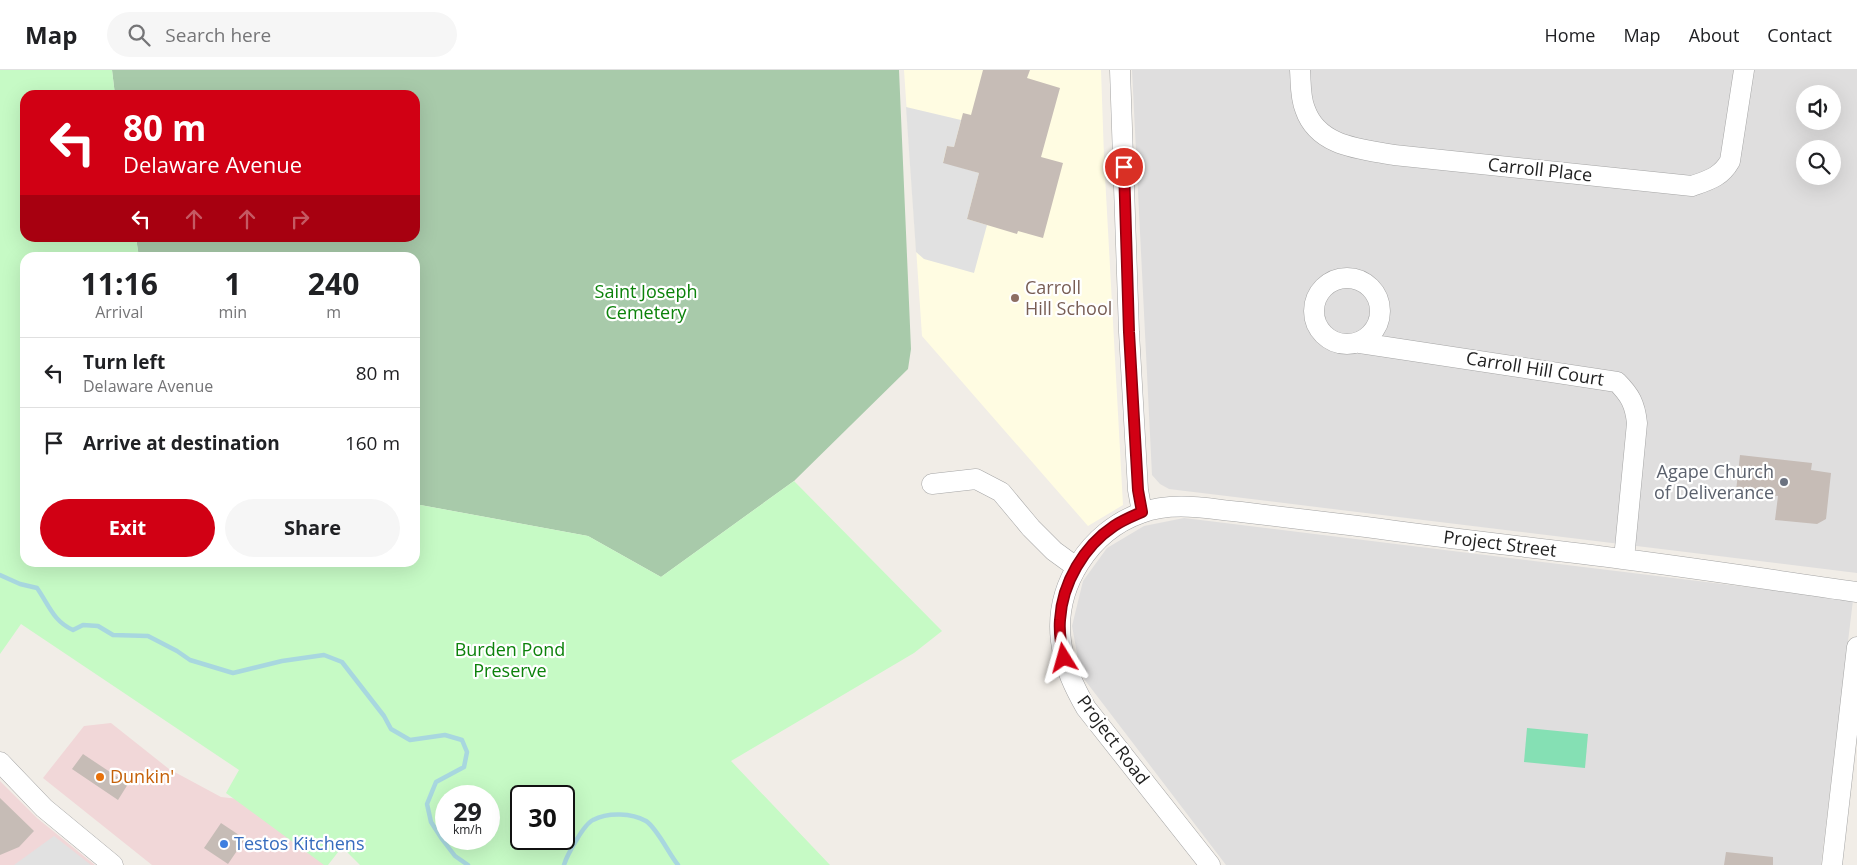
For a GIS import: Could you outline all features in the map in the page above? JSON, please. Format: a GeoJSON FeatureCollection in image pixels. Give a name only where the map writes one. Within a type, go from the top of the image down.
{"type":"FeatureCollection","features":[{"type":"Feature","properties":{"kind":"street"},"geometry":{"type":"LineString","coordinates":[[1120,70],[1129,332],[1138,490],[1142,512]]}},
{"type":"Feature","properties":{"kind":"street","name":"Carroll Place"},"geometry":{"type":"LineString","coordinates":[[1300,70],[1305,110],[1317,130],[1332,140],[1350,147],[1394,155],[1692,186],[1718,175],[1724,171],[1730,161],[1744,70]]}},
{"type":"Feature","properties":{"kind":"street","name":"Carroll Hill Court"},"geometry":{"type":"LineString","coordinates":[[1360,343],[1617,382],[1629,394],[1632,400],[1637,423],[1624,559]]}},
{"type":"Feature","properties":{"kind":"street"},"geometry":{"type":"LineString","coordinates":[[932,484],[976,479],[1001,492],[1031,528],[1054,551],[1076,566]]}},
{"type":"Feature","properties":{"kind":"street","name":"Project Street"},"geometry":{"type":"LineString","coordinates":[[1142,512],[1180,506],[1292,518],[1624,559],[1857,592]]}},
{"type":"Feature","properties":{"kind":"street","name":"Project Road"},"geometry":{"type":"LineString","coordinates":[[1142,512],[1114,526],[1090,547],[1076,566],[1062,603],[1060,621],[1064,658],[1072,682],[1086,708],[1210,865]]}},
{"type":"Feature","properties":{"kind":"street"},"geometry":{"type":"LineString","coordinates":[[1832,865],[1855,689],[1857,647]]}},
{"type":"Feature","properties":{"kind":"street"},"geometry":{"type":"LineString","coordinates":[[0,762],[44,808],[113,865]]}},
{"type":"Feature","properties":{"kind":"shaded area","name":"Carroll Hill School"},"geometry":{"type":"Polygon","coordinates":[[[904,70],[1101,70],[1123,505],[1088,526],[922,336],[904,70]]]}},
{"type":"Feature","properties":{"kind":"shaded area"},"geometry":{"type":"Polygon","coordinates":[[[1132,70],[1857,70],[1857,573],[1169,489],[1160,484],[1152,475],[1132,70]]]}},
{"type":"Feature","properties":{"kind":"shaded area"},"geometry":{"type":"Polygon","coordinates":[[[906,107],[961,120],[954,147],[947,146],[943,162],[979,173],[967,219],[987,225],[974,273],[924,259],[916,252],[906,107]]]}},
{"type":"Feature","properties":{"kind":"shaded area"},"geometry":{"type":"Polygon","coordinates":[[[1184,518],[1853,600],[1821,865],[1226,865],[1081,675],[1072,626],[1083,581],[1107,548],[1144,526],[1184,518]]]}},
{"type":"Feature","properties":{"kind":"shaded area"},"geometry":{"type":"Polygon","coordinates":[[[111,723],[169,769],[221,797],[248,800],[328,865],[152,865],[43,778],[84,726],[111,723]]]}},
{"type":"Feature","properties":{"kind":"shaded area"},"geometry":{"type":"Polygon","coordinates":[[[0,781],[37,818],[95,865],[0,865],[0,781]]]}},
{"type":"Feature","properties":{"kind":"shaded area"},"geometry":{"type":"Polygon","coordinates":[[[54,836],[91,865],[14,865],[54,836]]]}},
{"type":"Feature","properties":{"kind":"green space","name":"Burden Pond Preserve"},"geometry":{"type":"Polygon","coordinates":[[[0,70],[112,70],[114,90],[20,90],[20,242],[137,242],[138,252],[20,252],[20,567],[420,567],[420,505],[588,536],[661,577],[794,481],[942,631],[914,653],[731,761],[830,865],[360,865],[342,847],[328,865],[324,865],[226,793],[239,770],[21,624],[0,654],[0,70]]]}},
{"type":"Feature","properties":{"kind":"green space","name":"Saint Joseph Cemetery"},"geometry":{"type":"Polygon","coordinates":[[[112,70],[899,70],[911,349],[908,369],[794,481],[661,577],[588,536],[420,505],[420,252],[138,252],[137,242],[420,242],[420,90],[114,90],[112,70]]]}},
{"type":"Feature","properties":{"kind":"green space"},"geometry":{"type":"Polygon","coordinates":[[[1527,728],[1588,734],[1585,768],[1524,762],[1527,728]]]}},
{"type":"Feature","properties":{"kind":"building"},"geometry":{"type":"Polygon","coordinates":[[[983,70],[1030,70],[1027,78],[1060,88],[1041,157],[1063,163],[1043,238],[1018,231],[1017,234],[967,219],[979,173],[943,163],[947,146],[954,147],[963,113],[971,115],[983,70]]]}},
{"type":"Feature","properties":{"kind":"building","name":"Agape Church of Deliverance"},"geometry":{"type":"Polygon","coordinates":[[[1740,455],[1812,463],[1811,470],[1831,473],[1826,519],[1817,524],[1775,520],[1778,496],[1736,491],[1740,455]]]}},
{"type":"Feature","properties":{"kind":"building","name":"Dunkin'"},"geometry":{"type":"Polygon","coordinates":[[[83,754],[128,784],[118,800],[72,769],[83,754]]]}},
{"type":"Feature","properties":{"kind":"building"},"geometry":{"type":"Polygon","coordinates":[[[0,798],[34,831],[19,847],[0,855],[0,798]]]}},
{"type":"Feature","properties":{"kind":"building","name":"Testos Kitchens"},"geometry":{"type":"Polygon","coordinates":[[[221,823],[245,839],[228,864],[204,848],[221,823]]]}},
{"type":"Feature","properties":{"kind":"building"},"geometry":{"type":"Polygon","coordinates":[[[1726,852],[1773,857],[1773,865],[1724,865],[1726,852]]]}},
{"type":"Feature","properties":{"kind":"waterway"},"geometry":{"type":"LineString","coordinates":[[0,575],[20,584],[37,588],[56,617],[73,630],[83,625],[98,626],[113,635],[148,636],[190,660],[233,673],[282,661],[324,655],[342,662],[384,716],[391,729],[410,740],[445,735],[462,740],[467,752],[464,767],[436,782],[427,804],[431,822],[442,839],[455,856],[468,865]]}},
{"type":"Feature","properties":{"kind":"waterway"},"geometry":{"type":"LineString","coordinates":[[564,865],[576,840],[589,823],[599,817],[620,814],[634,816],[650,824],[678,865]]}},
{"type":"Feature","properties":{"kind":"place","name":"Carroll Hill School"},"geometry":{"type":"Point","coordinates":[1015,298]}},
{"type":"Feature","properties":{"kind":"place","name":"Agape Church of Deliverance"},"geometry":{"type":"Point","coordinates":[1784,482]}},
{"type":"Feature","properties":{"kind":"place","name":"Dunkin'"},"geometry":{"type":"Point","coordinates":[100,777]}},
{"type":"Feature","properties":{"kind":"place","name":"Testos Kitchens"},"geometry":{"type":"Point","coordinates":[224,844]}},
{"type":"Feature","properties":{"kind":"route"},"geometry":{"type":"LineString","coordinates":[[1064,658],[1060,640],[1062,603],[1076,566],[1090,547],[1114,526],[1142,512],[1138,490],[1129,332],[1124,167]]}}]}
